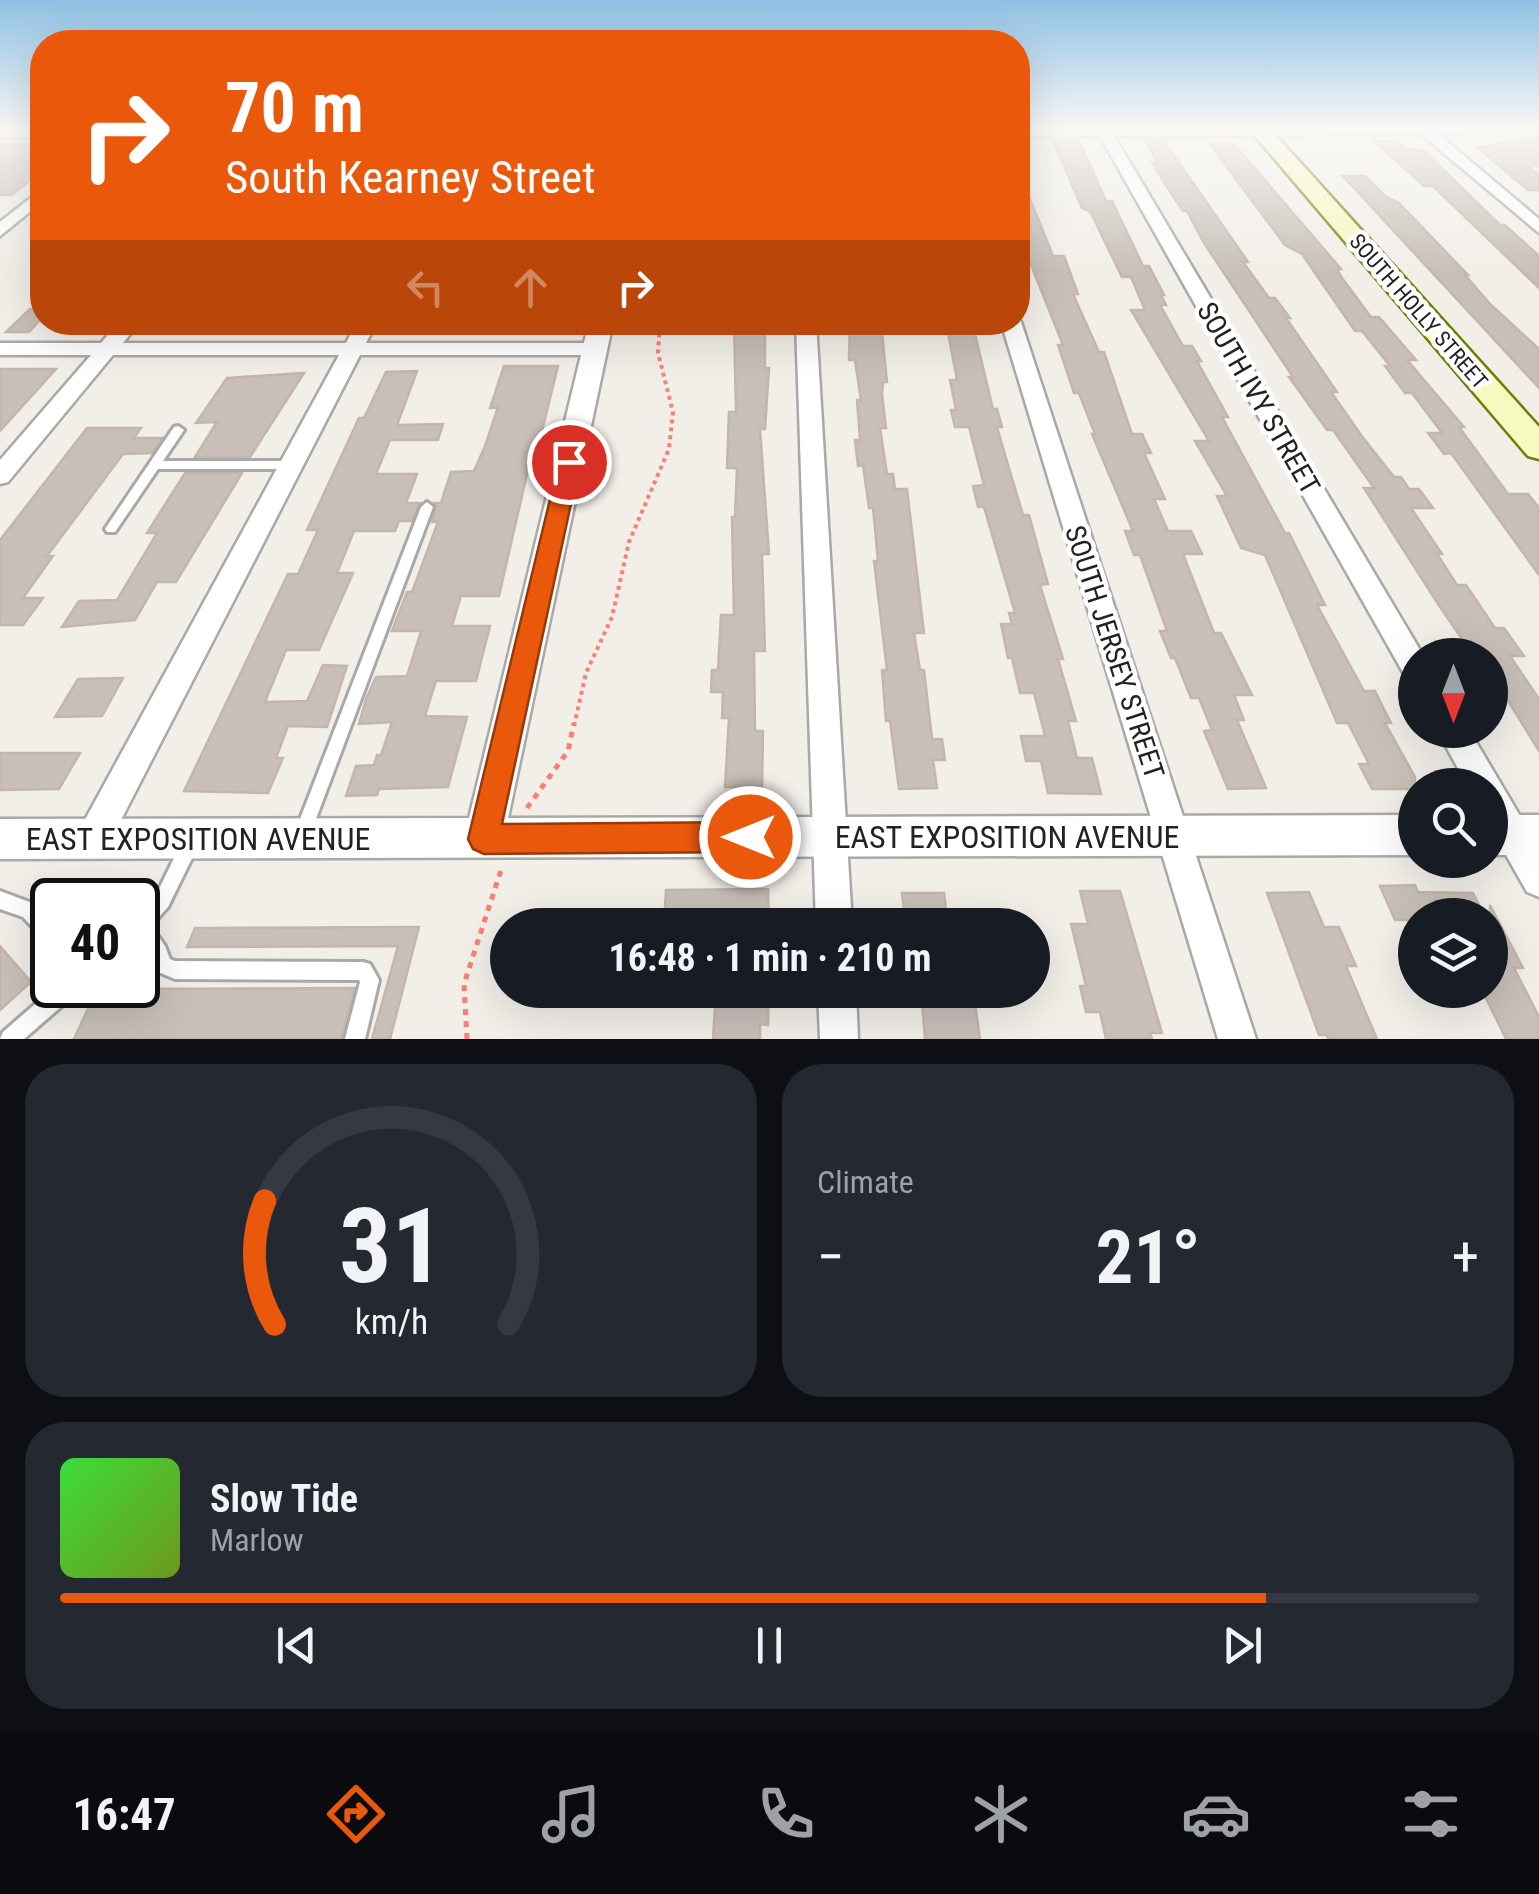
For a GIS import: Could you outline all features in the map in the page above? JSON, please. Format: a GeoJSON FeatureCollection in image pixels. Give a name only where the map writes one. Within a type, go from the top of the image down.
{"type":"FeatureCollection","features":[{"type":"Feature","properties":{"kind":"main road","name":"SOUTH HOLLY STREET"},"geometry":{"type":"LineString","coordinates":[[1302,177],[1539,448]]}},
{"type":"Feature","properties":{"kind":"street","name":"SOUTH IVY STREET"},"geometry":{"type":"LineString","coordinates":[[1131,177],[1398,638]]}},
{"type":"Feature","properties":{"kind":"street"},"geometry":{"type":"LineString","coordinates":[[1481,177],[1539,228]]}},
{"type":"Feature","properties":{"kind":"street"},"geometry":{"type":"LineString","coordinates":[[0,231],[30,205]]}},
{"type":"Feature","properties":{"kind":"street"},"geometry":{"type":"LineString","coordinates":[[0,476],[119,335]]}},
{"type":"Feature","properties":{"kind":"street"},"geometry":{"type":"LineString","coordinates":[[93,839],[361,335]]}},
{"type":"Feature","properties":{"kind":"street"},"geometry":{"type":"LineString","coordinates":[[807,335],[833,908]]}},
{"type":"Feature","properties":{"kind":"street","name":"SOUTH JERSEY STREET"},"geometry":{"type":"LineString","coordinates":[[1014,335],[1237,1039]]}},
{"type":"Feature","properties":{"kind":"street"},"geometry":{"type":"LineString","coordinates":[[0,349],[354,349],[598,336],[499,848]]}},
{"type":"Feature","properties":{"kind":"street","name":"EAST EXPOSITION AVENUE"},"geometry":{"type":"LineString","coordinates":[[0,840],[300,840],[499,848],[830,837],[1398,835]]}},
{"type":"Feature","properties":{"kind":"street"},"geometry":{"type":"LineString","coordinates":[[1514,835],[1539,880]]}},
{"type":"Feature","properties":{"kind":"street"},"geometry":{"type":"LineString","coordinates":[[838,1008],[839,1039]]}},
{"type":"Feature","properties":{"kind":"lane"},"geometry":{"type":"LineString","coordinates":[[111,529],[178,430]]}},
{"type":"Feature","properties":{"kind":"lane"},"geometry":{"type":"LineString","coordinates":[[155,465],[292,465]]}},
{"type":"Feature","properties":{"kind":"lane"},"geometry":{"type":"LineString","coordinates":[[300,840],[427,507]]}},
{"type":"Feature","properties":{"kind":"lane"},"geometry":{"type":"LineString","coordinates":[[160,902],[192,839]]}},
{"type":"Feature","properties":{"kind":"lane"},"geometry":{"type":"LineString","coordinates":[[0,900],[30,911]]}},
{"type":"Feature","properties":{"kind":"lane"},"geometry":{"type":"LineString","coordinates":[[160,956],[162,965],[174,970],[363,971],[370,980],[355,1039]]}},
{"type":"Feature","properties":{"kind":"lane"},"geometry":{"type":"LineString","coordinates":[[10,1039],[45,1008]]}},
{"type":"Feature","properties":{"kind":"path"},"geometry":{"type":"LineString","coordinates":[[466,1039],[464,984],[499,848],[568,751],[586,673],[612,617],[629,542],[669,449],[674,412],[658,353],[659,335]]}},
{"type":"Feature","properties":{"kind":"building"},"geometry":{"type":"Polygon","coordinates":[[[0,177],[30,177],[12,195],[0,195],[0,177]]]}},
{"type":"Feature","properties":{"kind":"building"},"geometry":{"type":"Polygon","coordinates":[[[1069,177],[1095,177],[1106,201],[1112,201],[1143,266],[1149,266],[1164,295],[1166,305],[1160,305],[1183,346],[1192,346],[1201,361],[1197,361],[1228,417],[1222,417],[1285,533],[1289,533],[1325,605],[1317,605],[1364,691],[1375,691],[1391,723],[1385,723],[1410,768],[1398,768],[1398,789],[1372,789],[1359,764],[1369,764],[1348,723],[1337,723],[1265,555],[1241,548],[1217,496],[1227,496],[1195,441],[1209,441],[1131,310],[1145,310],[1131,277],[1122,277],[1090,211],[1082,208],[1069,177]]]}},
{"type":"Feature","properties":{"kind":"building"},"geometry":{"type":"Polygon","coordinates":[[[1161,177],[1189,177],[1248,262],[1243,262],[1269,298],[1275,298],[1290,318],[1286,318],[1337,392],[1331,392],[1361,435],[1394,477],[1401,477],[1409,489],[1419,489],[1433,508],[1411,508],[1442,554],[1437,554],[1457,585],[1466,585],[1495,628],[1504,628],[1524,656],[1510,656],[1539,699],[1539,751],[1508,701],[1508,638],[1461,638],[1364,488],[1374,488],[1289,377],[1293,377],[1187,211],[1183,211],[1161,177]]]}},
{"type":"Feature","properties":{"kind":"building"},"geometry":{"type":"Polygon","coordinates":[[[1235,177],[1263,177],[1341,269],[1337,269],[1371,317],[1379,317],[1416,360],[1407,360],[1464,427],[1459,427],[1508,494],[1528,494],[1539,508],[1539,575],[1451,453],[1444,454],[1428,433],[1442,433],[1412,393],[1405,393],[1385,366],[1390,366],[1362,331],[1355,331],[1302,254],[1285,245],[1235,177]]]}},
{"type":"Feature","properties":{"kind":"building"},"geometry":{"type":"Polygon","coordinates":[[[1344,177],[1366,177],[1386,197],[1399,203],[1468,275],[1490,304],[1539,349],[1539,388],[1344,177]]]}},
{"type":"Feature","properties":{"kind":"building"},"geometry":{"type":"Polygon","coordinates":[[[1415,177],[1451,177],[1500,225],[1505,225],[1539,256],[1539,288],[1433,186],[1424,186],[1415,177]]]}},
{"type":"Feature","properties":{"kind":"building"},"geometry":{"type":"Polygon","coordinates":[[[1513,177],[1539,177],[1539,190],[1528,190],[1513,177]]]}},
{"type":"Feature","properties":{"kind":"building"},"geometry":{"type":"Polygon","coordinates":[[[1030,199],[1053,256],[1064,256],[1078,294],[1073,294],[1099,352],[1104,352],[1132,434],[1142,434],[1151,453],[1144,453],[1165,499],[1154,499],[1168,531],[1191,531],[1202,554],[1183,554],[1214,633],[1221,633],[1252,695],[1234,695],[1244,720],[1237,720],[1266,788],[1228,789],[1204,731],[1212,730],[1199,698],[1191,698],[1160,631],[1167,631],[1140,555],[1134,555],[1125,531],[1133,531],[1079,393],[1074,393],[1058,345],[1063,345],[1030,262],[1030,199]]]}},
{"type":"Feature","properties":{"kind":"building"},"geometry":{"type":"Polygon","coordinates":[[[30,309],[29,332],[6,332],[30,309]]]}},
{"type":"Feature","properties":{"kind":"building"},"geometry":{"type":"Polygon","coordinates":[[[734,335],[765,335],[765,368],[769,368],[765,429],[760,429],[769,554],[762,554],[765,651],[754,651],[755,731],[763,731],[762,787],[725,787],[729,718],[722,718],[723,692],[711,692],[712,670],[718,670],[721,615],[734,615],[732,517],[737,468],[727,468],[729,412],[736,412],[734,335]]]}},
{"type":"Feature","properties":{"kind":"building"},"geometry":{"type":"Polygon","coordinates":[[[850,335],[882,335],[886,428],[880,428],[887,474],[893,474],[895,489],[907,489],[924,633],[914,633],[920,670],[924,670],[932,739],[942,739],[945,760],[933,760],[937,788],[899,789],[890,721],[886,721],[882,670],[887,670],[874,561],[878,561],[873,508],[869,508],[855,440],[860,440],[857,400],[861,400],[855,360],[849,360],[850,335]]]}},
{"type":"Feature","properties":{"kind":"building"},"geometry":{"type":"Polygon","coordinates":[[[948,335],[975,335],[993,409],[997,409],[1002,427],[997,427],[1008,465],[1023,515],[1029,515],[1048,584],[1040,585],[1063,659],[1058,659],[1076,721],[1068,721],[1077,758],[1092,758],[1101,794],[1048,793],[1041,761],[1026,761],[1021,736],[1045,736],[1034,693],[1020,693],[1012,658],[1008,658],[1001,624],[1012,624],[1009,613],[1015,613],[984,507],[978,507],[973,486],[984,485],[969,427],[955,427],[950,380],[957,380],[948,335]]]}},
{"type":"Feature","properties":{"kind":"building"},"geometry":{"type":"Polygon","coordinates":[[[504,366],[558,366],[540,439],[535,439],[499,596],[461,596],[452,626],[490,626],[476,681],[436,681],[425,716],[467,717],[448,787],[379,789],[377,795],[346,796],[356,766],[374,765],[377,755],[381,755],[392,722],[359,724],[366,699],[376,677],[407,676],[421,631],[392,631],[407,592],[412,592],[438,522],[432,522],[434,503],[441,503],[451,472],[474,471],[485,446],[498,407],[490,408],[504,366]]]}},
{"type":"Feature","properties":{"kind":"building"},"geometry":{"type":"Polygon","coordinates":[[[0,369],[56,369],[0,431],[0,369]]]}},
{"type":"Feature","properties":{"kind":"building"},"geometry":{"type":"Polygon","coordinates":[[[417,371],[397,425],[443,424],[438,440],[390,440],[376,474],[417,474],[406,503],[420,503],[412,521],[399,521],[395,531],[354,531],[337,573],[353,573],[319,650],[286,650],[265,702],[307,701],[323,665],[347,666],[327,727],[288,726],[276,758],[283,758],[268,793],[184,791],[288,574],[298,574],[318,530],[307,530],[359,418],[364,418],[386,372],[417,371]]]}},
{"type":"Feature","properties":{"kind":"building"},"geometry":{"type":"Polygon","coordinates":[[[304,373],[250,457],[195,457],[217,422],[196,423],[227,378],[304,373]]]}},
{"type":"Feature","properties":{"kind":"building"},"geometry":{"type":"Polygon","coordinates":[[[87,428],[141,428],[134,438],[162,438],[152,453],[123,454],[47,556],[53,556],[23,598],[43,598],[23,625],[0,625],[0,540],[87,428]]]}},
{"type":"Feature","properties":{"kind":"building"},"geometry":{"type":"Polygon","coordinates":[[[185,473],[242,473],[176,582],[157,582],[135,620],[62,627],[79,601],[117,600],[157,533],[147,533],[185,473]]]}},
{"type":"Feature","properties":{"kind":"building"},"geometry":{"type":"Polygon","coordinates":[[[123,678],[102,716],[55,717],[78,679],[123,678]]]}},
{"type":"Feature","properties":{"kind":"building"},"geometry":{"type":"Polygon","coordinates":[[[0,753],[80,753],[59,789],[0,790],[0,753]]]}},
{"type":"Feature","properties":{"kind":"building"},"geometry":{"type":"Polygon","coordinates":[[[1415,885],[1418,892],[1473,893],[1476,898],[1398,898],[1395,920],[1380,886],[1415,885]]]}},
{"type":"Feature","properties":{"kind":"building"},"geometry":{"type":"Polygon","coordinates":[[[768,889],[769,908],[665,908],[666,890],[768,889]]]}},
{"type":"Feature","properties":{"kind":"building"},"geometry":{"type":"Polygon","coordinates":[[[1080,891],[1120,891],[1162,1033],[1150,1033],[1152,1039],[1106,1039],[1100,1012],[1086,1012],[1080,986],[1086,986],[1071,924],[1088,924],[1080,891]]]}},
{"type":"Feature","properties":{"kind":"building"},"geometry":{"type":"Polygon","coordinates":[[[1309,892],[1324,927],[1339,927],[1356,966],[1346,966],[1377,1039],[1328,1039],[1327,1035],[1319,1035],[1267,893],[1309,892]]]}},
{"type":"Feature","properties":{"kind":"building"},"geometry":{"type":"Polygon","coordinates":[[[902,893],[944,893],[946,908],[904,908],[902,893]]]}},
{"type":"Feature","properties":{"kind":"building"},"geometry":{"type":"Polygon","coordinates":[[[419,927],[390,1039],[372,1039],[398,946],[187,947],[195,928],[419,927]]]}},
{"type":"Feature","properties":{"kind":"building"},"geometry":{"type":"Polygon","coordinates":[[[1508,939],[1523,968],[1514,968],[1539,1017],[1539,1039],[1506,1039],[1491,1008],[1508,1008],[1508,939]]]}},
{"type":"Feature","properties":{"kind":"building"},"geometry":{"type":"Polygon","coordinates":[[[0,946],[30,983],[0,1010],[0,946]]]}},
{"type":"Feature","properties":{"kind":"building"},"geometry":{"type":"Polygon","coordinates":[[[355,988],[341,1039],[74,1039],[88,1008],[160,1008],[160,989],[355,988]]]}},
{"type":"Feature","properties":{"kind":"building"},"geometry":{"type":"Polygon","coordinates":[[[715,1008],[768,1008],[768,1025],[760,1024],[760,1039],[713,1039],[715,1008]]]}},
{"type":"Feature","properties":{"kind":"building"},"geometry":{"type":"Polygon","coordinates":[[[922,1008],[976,1008],[980,1039],[925,1039],[922,1008]]]}},
{"type":"Feature","properties":{"kind":"route"},"geometry":{"type":"LineString","coordinates":[[569,462],[484,839],[750,837]]}}]}
